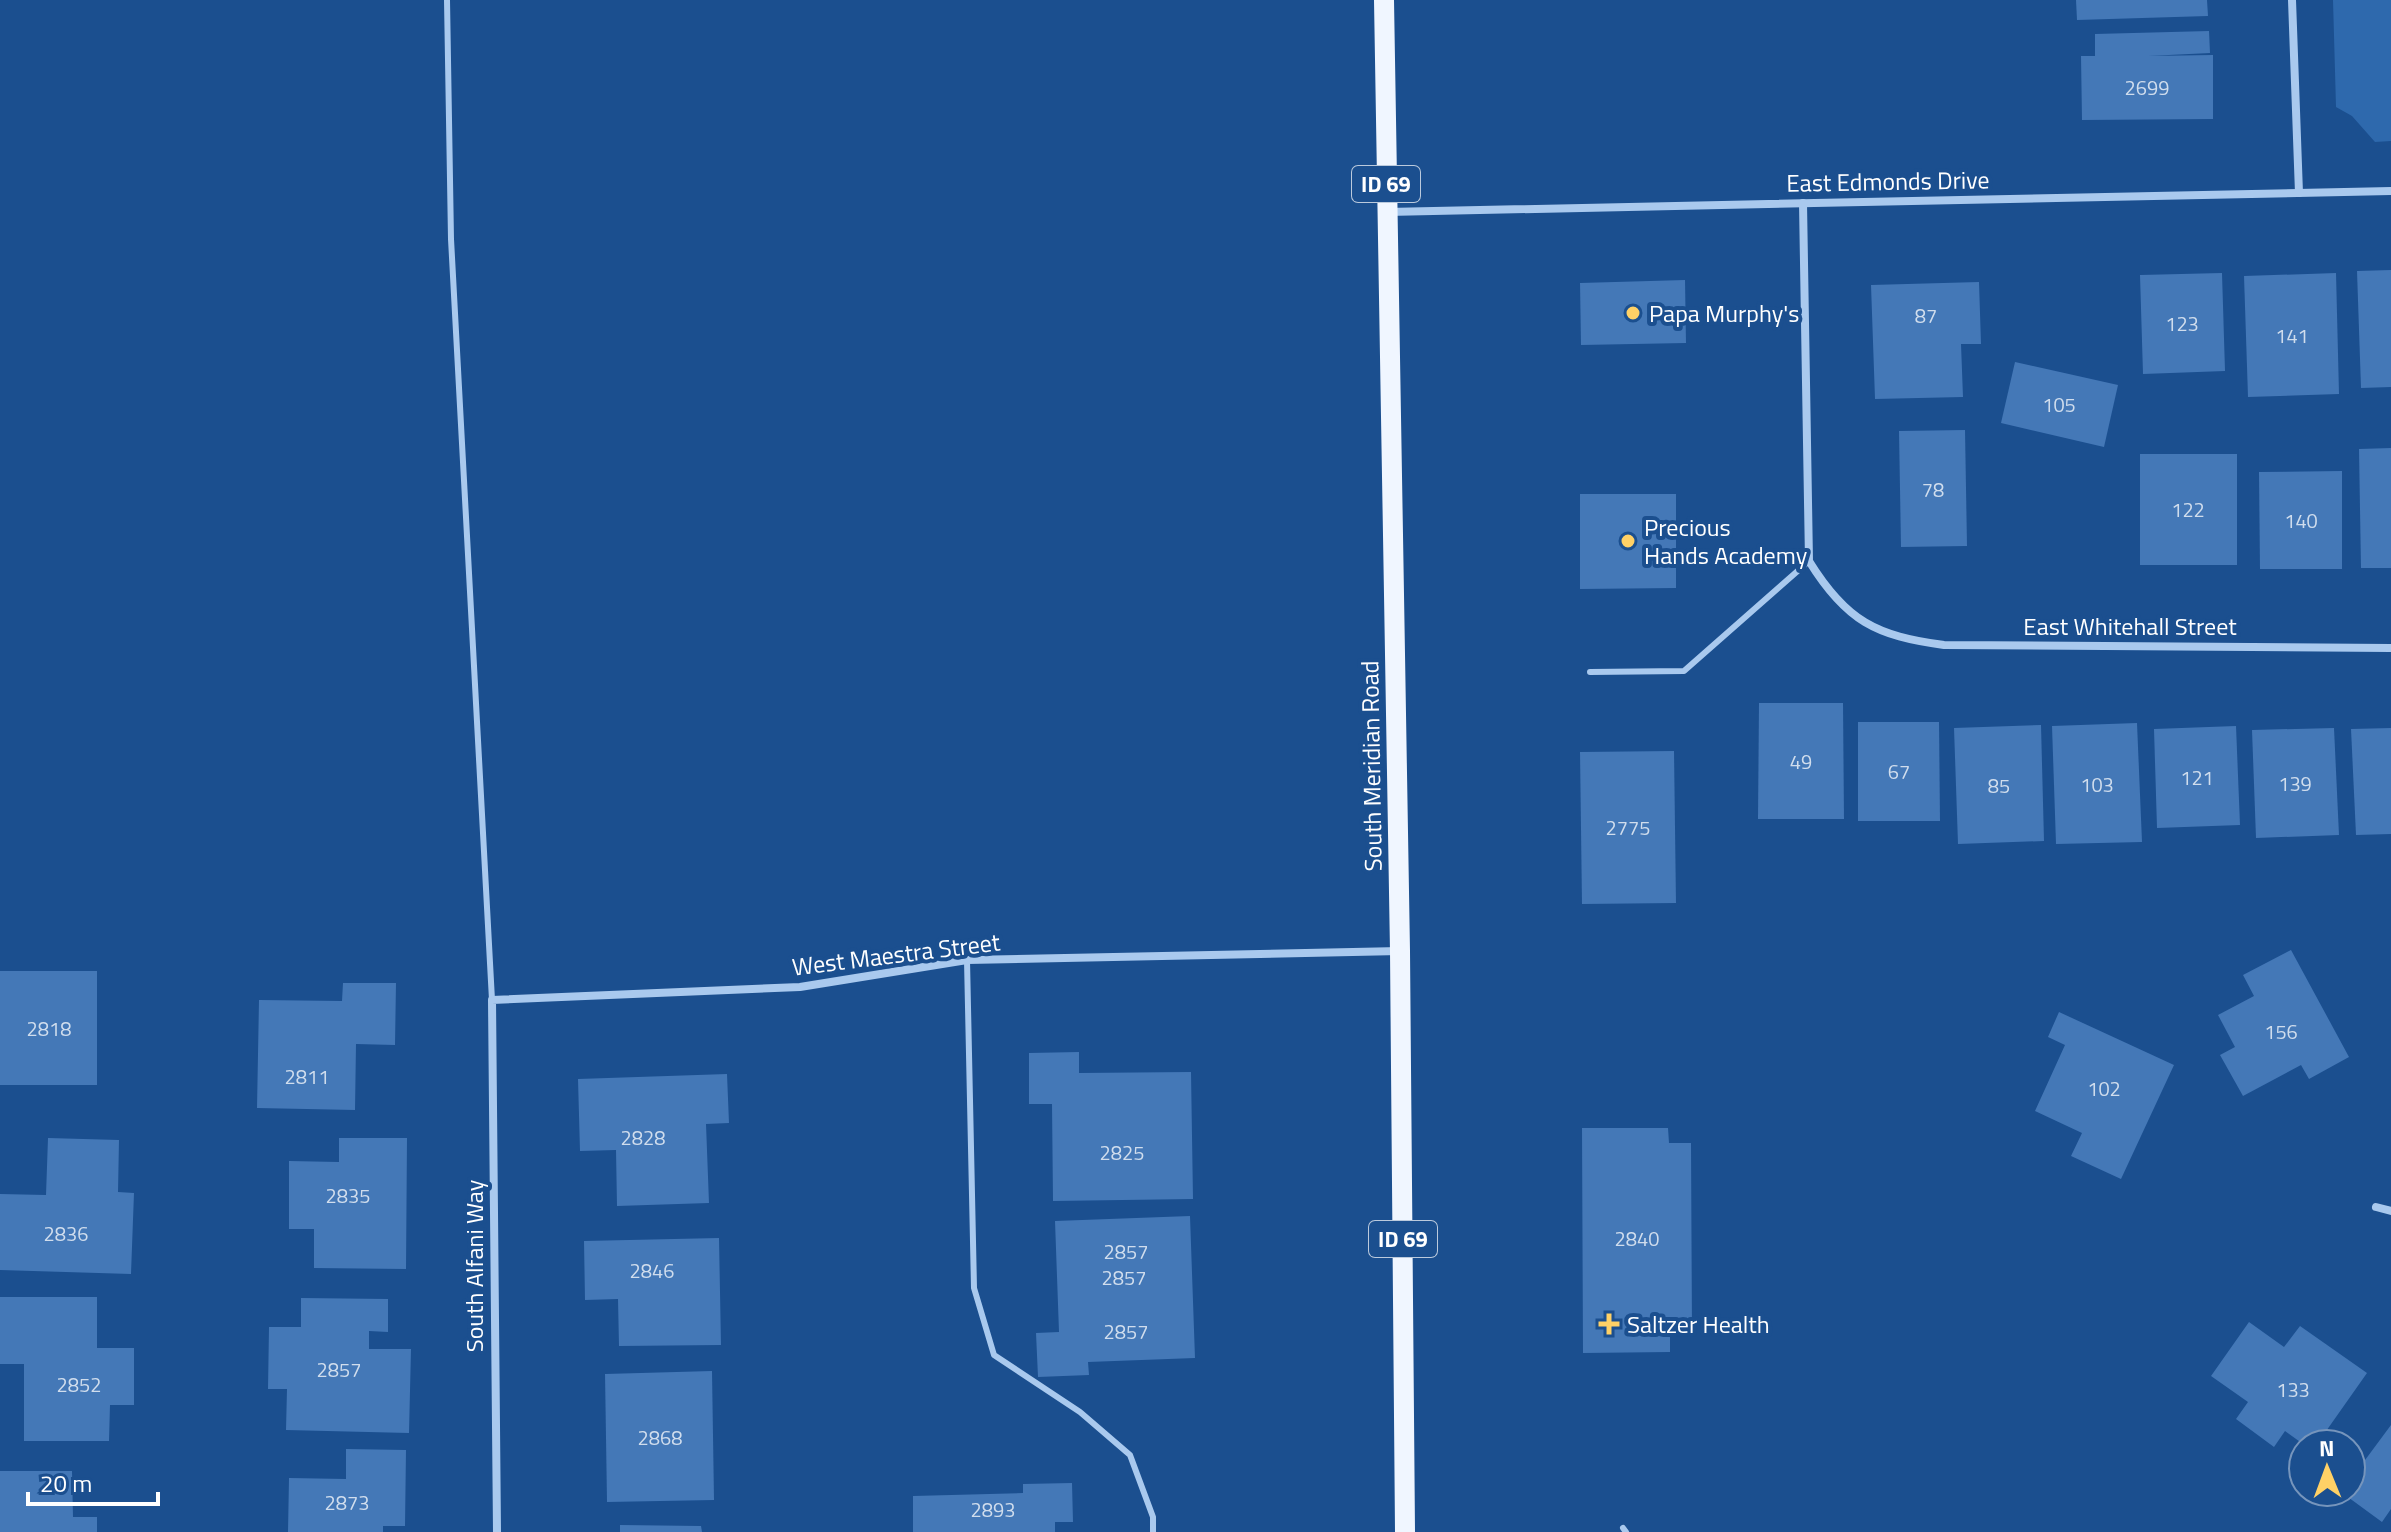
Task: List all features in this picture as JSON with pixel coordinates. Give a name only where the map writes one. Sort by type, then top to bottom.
[{"type":"main road","name":"South Meridian Road","points":[[1384,0],[1400,951],[1405,1532]]},
{"type":"street","points":[[2292,0],[2299,193]]},
{"type":"street","name":"East Edmonds Drive","points":[[1387,212],[2391,191]]},
{"type":"street","points":[[1803,203],[1809,561]]},
{"type":"street","name":"East Whitehall Street","points":[[1809,561],[1825,588],[1847,610],[1872,628],[1903,640],[1944,645],[2391,648]]},
{"type":"street","name":"West Maestra Street","points":[[492,1000],[800,987],[967,960],[1400,951]]},
{"type":"street","name":"South Alfani Way","points":[[492,1000],[497,1532]]},
{"type":"street","points":[[2376,1207],[2391,1211]]},
{"type":"lane","points":[[447,0],[451,239],[492,1000]]},
{"type":"lane","points":[[1590,672],[1684,671],[1809,561]]},
{"type":"lane","points":[[967,960],[974,1288],[994,1355],[1080,1412],[1130,1455],[1153,1517],[1153,1532]]},
{"type":"shaded area","points":[[2333,0],[2391,0],[2391,141],[2375,142],[2352,116],[2336,107]]},
{"type":"building","points":[[2076,0],[2207,0],[2208,16],[2077,20]]},
{"type":"building","points":[[2209,31],[2210,53],[2148,56],[2213,55],[2213,119],[2082,120],[2081,56],[2095,56],[2095,34]]},
{"type":"building","points":[[2391,270],[2391,387],[2361,388],[2357,271]]},
{"type":"building","points":[[2222,273],[2225,371],[2143,374],[2140,275]]},
{"type":"building","points":[[2336,273],[2339,394],[2248,397],[2244,276]]},
{"type":"building","name":"Papa Murphy's","points":[[1685,280],[1686,343],[1581,345],[1580,283]]},
{"type":"building","points":[[1979,282],[1981,344],[1961,344],[1963,397],[1875,399],[1871,285]]},
{"type":"building","points":[[2015,362],[2118,385],[2104,447],[2001,423]]},
{"type":"building","points":[[1965,430],[1967,546],[1901,547],[1899,431]]},
{"type":"building","points":[[2391,448],[2391,568],[2361,568],[2359,449]]},
{"type":"building","points":[[2140,454],[2237,454],[2237,565],[2140,565]]},
{"type":"building","points":[[2342,471],[2342,569],[2260,569],[2259,472]]},
{"type":"building","name":"Precious Hands Academy","points":[[1580,494],[1676,494],[1676,588],[1580,589]]},
{"type":"building","points":[[1759,703],[1843,703],[1844,819],[1758,819]]},
{"type":"building","points":[[1858,722],[1939,722],[1940,821],[1858,821]]},
{"type":"building","points":[[2137,723],[2142,842],[2056,844],[2052,726]]},
{"type":"building","points":[[2041,725],[2044,841],[1958,844],[1954,728]]},
{"type":"building","points":[[2236,726],[2240,825],[2157,828],[2154,729]]},
{"type":"building","points":[[2334,728],[2339,835],[2256,838],[2252,730]]},
{"type":"building","points":[[2391,728],[2391,834],[2356,835],[2351,729]]},
{"type":"building","points":[[1674,751],[1676,903],[1582,904],[1580,752]]},
{"type":"building","points":[[2291,950],[2349,1057],[2309,1079],[2301,1065],[2243,1096],[2220,1055],[2235,1047],[2218,1015],[2254,996],[2243,975]]},
{"type":"building","points":[[0,971],[97,971],[97,1085],[0,1085]]},
{"type":"building","points":[[343,983],[396,983],[395,1045],[356,1044],[355,1110],[257,1108],[259,1000],[342,1001]]},
{"type":"building","points":[[2059,1012],[2174,1065],[2121,1179],[2071,1156],[2082,1133],[2035,1111],[2065,1045],[2048,1037]]},
{"type":"building","points":[[1079,1052],[1079,1073],[1191,1072],[1193,1199],[1053,1201],[1052,1104],[1029,1104],[1029,1053]]},
{"type":"building","points":[[727,1074],[729,1123],[706,1124],[709,1203],[617,1206],[616,1150],[580,1151],[578,1079]]},
{"type":"building","points":[[1582,1128],[1668,1128],[1669,1143],[1691,1143],[1692,1333],[1670,1333],[1670,1352],[1583,1353]]},
{"type":"building","points":[[48,1138],[119,1140],[118,1192],[134,1193],[131,1274],[0,1270],[0,1194],[46,1195]]},
{"type":"building","points":[[339,1138],[407,1138],[406,1269],[314,1268],[314,1229],[289,1229],[289,1161],[339,1162]]},
{"type":"building","points":[[1190,1216],[1195,1358],[1088,1362],[1089,1375],[1038,1377],[1036,1333],[1059,1332],[1055,1221]]},
{"type":"building","points":[[719,1238],[721,1345],[619,1346],[618,1299],[585,1300],[584,1241]]},
{"type":"building","points":[[0,1297],[97,1297],[97,1348],[134,1348],[134,1405],[110,1405],[109,1441],[24,1441],[24,1364],[0,1364]]},
{"type":"building","points":[[301,1298],[388,1299],[388,1332],[369,1331],[369,1349],[411,1349],[409,1433],[286,1430],[287,1389],[268,1389],[269,1327],[301,1327]]},
{"type":"building","points":[[2249,1322],[2284,1347],[2300,1326],[2367,1373],[2328,1428],[2287,1428],[2287,1432],[2285,1431],[2274,1447],[2236,1419],[2248,1402],[2211,1376]]},
{"type":"building","points":[[712,1371],[714,1500],[607,1502],[605,1374]]},
{"type":"building","points":[[2391,1425],[2391,1509],[2382,1522],[2363,1508],[2367,1508],[2367,1457]]},
{"type":"building","points":[[346,1449],[406,1450],[405,1526],[383,1526],[383,1532],[288,1532],[289,1478],[346,1479]]},
{"type":"building","points":[[0,1471],[72,1471],[73,1517],[97,1517],[97,1532],[0,1532]]},
{"type":"building","points":[[1072,1483],[1073,1522],[1055,1522],[1055,1532],[913,1532],[913,1496],[1023,1493],[1023,1484]]},
{"type":"building","points":[[620,1525],[701,1526],[702,1532],[620,1532]]},
{"type":"place","name":"Papa Murphy's","points":[[1633,313]]},
{"type":"place","name":"Precious Hands Academy","points":[[1628,541]]},
{"type":"place","name":"Saltzer Health","points":[[1609,1324]]}]
